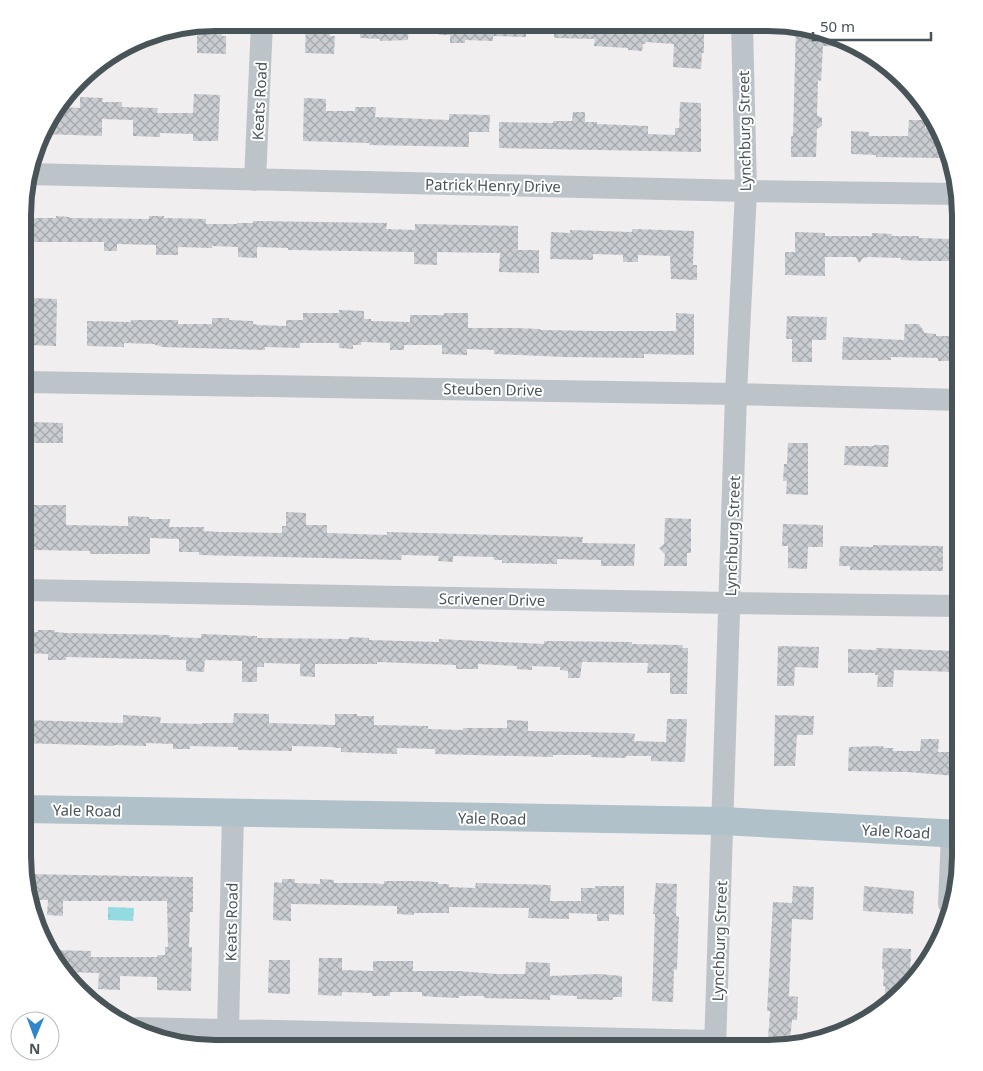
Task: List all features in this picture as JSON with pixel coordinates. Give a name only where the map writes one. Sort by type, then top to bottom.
[{"type":"main road","name":"Yale Road","points":[[31,809],[722,821],[952,834]]},
{"type":"street","name":"Keats Road","points":[[255,180],[262,31]]},
{"type":"street","name":"Lynchburg Street","points":[[716,1040],[736,394],[746,191],[742,31]]},
{"type":"street","name":"Patrick Henry Drive","points":[[36,174],[746,191],[950,194]]},
{"type":"street","name":"Steuben Drive","points":[[31,382],[736,394],[952,400]]},
{"type":"street","name":"Scrivener Drive","points":[[31,590],[952,606]]},
{"type":"street","name":"Keats Road","points":[[228,1030],[232,813]]},
{"type":"street","points":[[151,1028],[577,1040]]},
{"type":"water","points":[[108,907],[134,908],[133,921],[108,920]]},
{"type":"building","points":[[222,31],[222,36],[226,36],[226,54],[197,53],[197,32]]},
{"type":"building","points":[[306,31],[330,31],[330,36],[335,36],[334,54],[305,53]]},
{"type":"building","points":[[360,31],[409,31],[408,40],[380,41],[380,39],[360,38]]},
{"type":"building","points":[[439,31],[526,31],[526,37],[493,36],[493,41],[465,40],[465,43],[450,43],[450,35],[439,35]]},
{"type":"building","points":[[554,31],[704,31],[704,53],[702,53],[701,69],[673,67],[674,44],[646,42],[643,44],[642,51],[628,50],[628,48],[594,46],[595,39],[554,38]]},
{"type":"building","points":[[796,34],[842,47],[823,46],[821,81],[818,80],[817,115],[822,118],[822,126],[817,129],[816,157],[791,157],[791,136],[793,136]]},
{"type":"building","points":[[194,94],[220,95],[218,141],[193,141],[193,134],[160,133],[160,137],[133,136],[133,120],[102,119],[102,136],[50,134],[66,107],[80,108],[80,97],[103,98],[102,102],[122,102],[122,107],[158,108],[157,113],[193,113]]},
{"type":"building","points":[[304,98],[326,99],[326,111],[355,111],[355,107],[376,107],[375,117],[449,120],[449,114],[490,115],[489,132],[469,132],[469,147],[369,145],[369,143],[303,141]]},
{"type":"building","points":[[680,102],[701,103],[701,152],[499,148],[499,122],[553,123],[553,121],[572,121],[573,112],[585,112],[585,122],[648,126],[648,134],[675,135],[675,128],[679,128]]},
{"type":"building","points":[[909,120],[925,120],[925,128],[930,128],[942,158],[876,157],[876,155],[851,154],[851,131],[869,132],[869,136],[908,136]]},
{"type":"building","points":[[56,216],[70,218],[149,219],[149,216],[164,216],[164,218],[206,219],[206,224],[253,223],[253,221],[387,223],[386,229],[415,230],[415,224],[518,226],[518,250],[539,250],[539,273],[499,272],[500,253],[437,252],[437,265],[414,264],[414,252],[288,250],[288,248],[257,247],[257,258],[238,257],[238,247],[178,247],[178,255],[156,255],[156,245],[117,244],[117,251],[104,251],[104,242],[33,242],[34,218],[56,218]]},
{"type":"building","points":[[632,229],[694,231],[693,265],[697,265],[697,280],[671,279],[670,256],[638,255],[638,262],[623,262],[623,255],[593,254],[593,260],[550,259],[551,232],[570,233],[570,230],[632,232]]},
{"type":"building","points":[[795,232],[825,233],[825,236],[872,236],[872,233],[950,239],[950,261],[868,257],[863,258],[859,263],[856,257],[825,257],[825,276],[785,275],[785,252],[795,252]]},
{"type":"building","points":[[32,298],[57,299],[56,346],[31,345]]},
{"type":"building","points":[[339,310],[364,311],[364,319],[371,319],[371,321],[410,322],[410,315],[468,313],[468,328],[599,331],[676,331],[676,313],[694,314],[694,355],[644,354],[644,358],[564,357],[494,354],[494,350],[467,349],[467,355],[442,354],[442,345],[404,345],[404,350],[390,350],[390,343],[361,342],[361,345],[353,345],[353,349],[339,348],[339,343],[300,343],[300,348],[265,347],[265,350],[161,347],[155,344],[124,343],[124,347],[87,346],[87,321],[178,320],[178,324],[212,324],[212,318],[229,318],[229,320],[253,321],[253,324],[258,325],[286,326],[286,320],[303,320],[303,313],[339,313]]},
{"type":"building","points":[[787,316],[827,317],[826,340],[812,340],[812,362],[792,362],[792,339],[786,339]]},
{"type":"building","points":[[905,324],[919,324],[925,333],[936,334],[936,336],[952,336],[952,361],[938,361],[938,358],[891,357],[891,360],[842,360],[843,337],[904,340]]},
{"type":"building","points":[[31,422],[63,423],[63,443],[31,443]]},
{"type":"building","points":[[788,443],[808,443],[808,495],[786,494],[787,481],[783,481],[784,464],[787,464]]},
{"type":"building","points":[[889,445],[888,467],[844,465],[845,446]]},
{"type":"building","points":[[34,505],[66,505],[66,525],[128,526],[128,516],[170,519],[169,527],[204,527],[204,531],[282,533],[282,526],[286,526],[286,512],[306,513],[306,525],[327,525],[327,533],[387,535],[387,532],[583,537],[582,543],[635,544],[634,566],[601,566],[601,560],[557,559],[557,564],[502,563],[502,560],[494,560],[494,557],[453,556],[453,562],[438,561],[439,556],[402,555],[401,560],[199,555],[199,552],[179,552],[179,539],[150,538],[150,554],[90,554],[90,551],[34,550]]},
{"type":"building","points":[[665,518],[691,519],[691,553],[687,553],[687,566],[664,566],[665,554],[659,548],[664,544]]},
{"type":"building","points":[[783,524],[823,525],[823,547],[808,547],[807,569],[788,568],[788,546],[782,546]]},
{"type":"building","points":[[873,545],[943,546],[943,571],[850,570],[850,566],[839,566],[840,546],[873,547]]},
{"type":"building","points":[[38,630],[55,630],[55,632],[66,633],[170,635],[170,637],[201,638],[201,634],[257,636],[257,638],[349,639],[349,637],[369,638],[369,640],[439,642],[439,639],[544,644],[544,641],[632,642],[632,644],[683,645],[682,648],[688,648],[687,694],[670,694],[670,673],[647,673],[648,663],[582,662],[580,678],[568,678],[568,671],[560,670],[560,667],[532,666],[532,670],[517,669],[517,666],[478,664],[478,669],[456,669],[456,665],[377,662],[377,664],[315,664],[315,677],[300,676],[300,664],[264,663],[264,667],[257,667],[257,682],[242,682],[242,661],[205,660],[204,672],[186,671],[186,660],[66,657],[66,660],[48,660],[48,654],[31,653],[31,632],[38,632]]},
{"type":"building","points":[[778,646],[819,647],[818,668],[795,667],[794,686],[777,686]]},
{"type":"building","points":[[876,648],[952,651],[952,672],[894,670],[893,687],[877,687],[878,675],[875,675],[875,673],[848,673],[848,649],[876,650]]},
{"type":"building","points":[[234,713],[269,714],[269,723],[335,725],[335,714],[357,714],[357,716],[374,716],[374,725],[428,726],[428,729],[463,730],[463,728],[507,728],[507,720],[528,721],[528,731],[628,733],[635,734],[634,741],[666,742],[667,719],[687,719],[685,762],[651,761],[651,756],[626,756],[626,758],[591,757],[591,755],[553,755],[553,757],[435,754],[435,749],[397,748],[397,754],[341,752],[341,748],[334,747],[292,746],[292,751],[238,750],[238,747],[190,746],[190,749],[173,749],[173,744],[146,743],[146,746],[31,743],[31,720],[123,723],[123,715],[161,717],[160,723],[233,723]]},
{"type":"building","points":[[775,715],[814,716],[813,735],[797,735],[795,766],[774,766]]},
{"type":"building","points":[[921,739],[939,739],[938,752],[952,752],[952,776],[908,772],[848,771],[849,747],[883,746],[884,748],[894,748],[893,751],[920,751]]},
{"type":"building","points":[[33,874],[193,877],[193,912],[190,912],[189,947],[192,947],[191,991],[157,990],[157,977],[120,976],[120,990],[98,989],[99,973],[73,972],[57,950],[91,951],[91,957],[157,957],[158,955],[165,955],[165,947],[168,947],[167,901],[63,901],[63,916],[47,915],[48,900],[37,900]]},
{"type":"building","points":[[282,879],[295,879],[295,883],[320,884],[320,879],[334,880],[334,883],[384,884],[384,881],[438,882],[438,884],[449,884],[449,887],[475,888],[476,883],[551,885],[550,901],[581,901],[581,888],[624,886],[624,915],[609,914],[609,921],[597,921],[597,914],[569,913],[569,919],[528,918],[529,908],[449,907],[449,913],[414,913],[414,915],[397,914],[397,906],[291,904],[291,921],[273,920],[274,882],[282,883]]},
{"type":"building","points":[[656,883],[677,884],[676,916],[679,917],[677,970],[674,969],[673,1002],[652,1001],[655,914],[653,914]]},
{"type":"building","points":[[793,886],[814,887],[813,920],[792,919],[789,996],[798,997],[797,1020],[792,1020],[790,1038],[768,1039],[770,1011],[767,1011],[773,902],[792,903]]},
{"type":"building","points":[[864,886],[914,891],[913,914],[863,911]]},
{"type":"building","points":[[883,948],[911,949],[910,972],[885,998],[885,986],[883,986],[884,970],[882,969]]},
{"type":"building","points":[[319,958],[342,958],[342,970],[373,971],[373,961],[413,961],[413,971],[459,971],[497,974],[525,974],[526,962],[550,963],[550,976],[600,974],[622,976],[622,997],[613,997],[613,1000],[577,999],[577,996],[550,995],[550,1000],[484,998],[484,996],[459,996],[459,998],[422,996],[422,992],[390,992],[390,996],[342,992],[342,996],[318,995]]},
{"type":"building","points":[[269,960],[290,960],[290,994],[268,993]]}]
